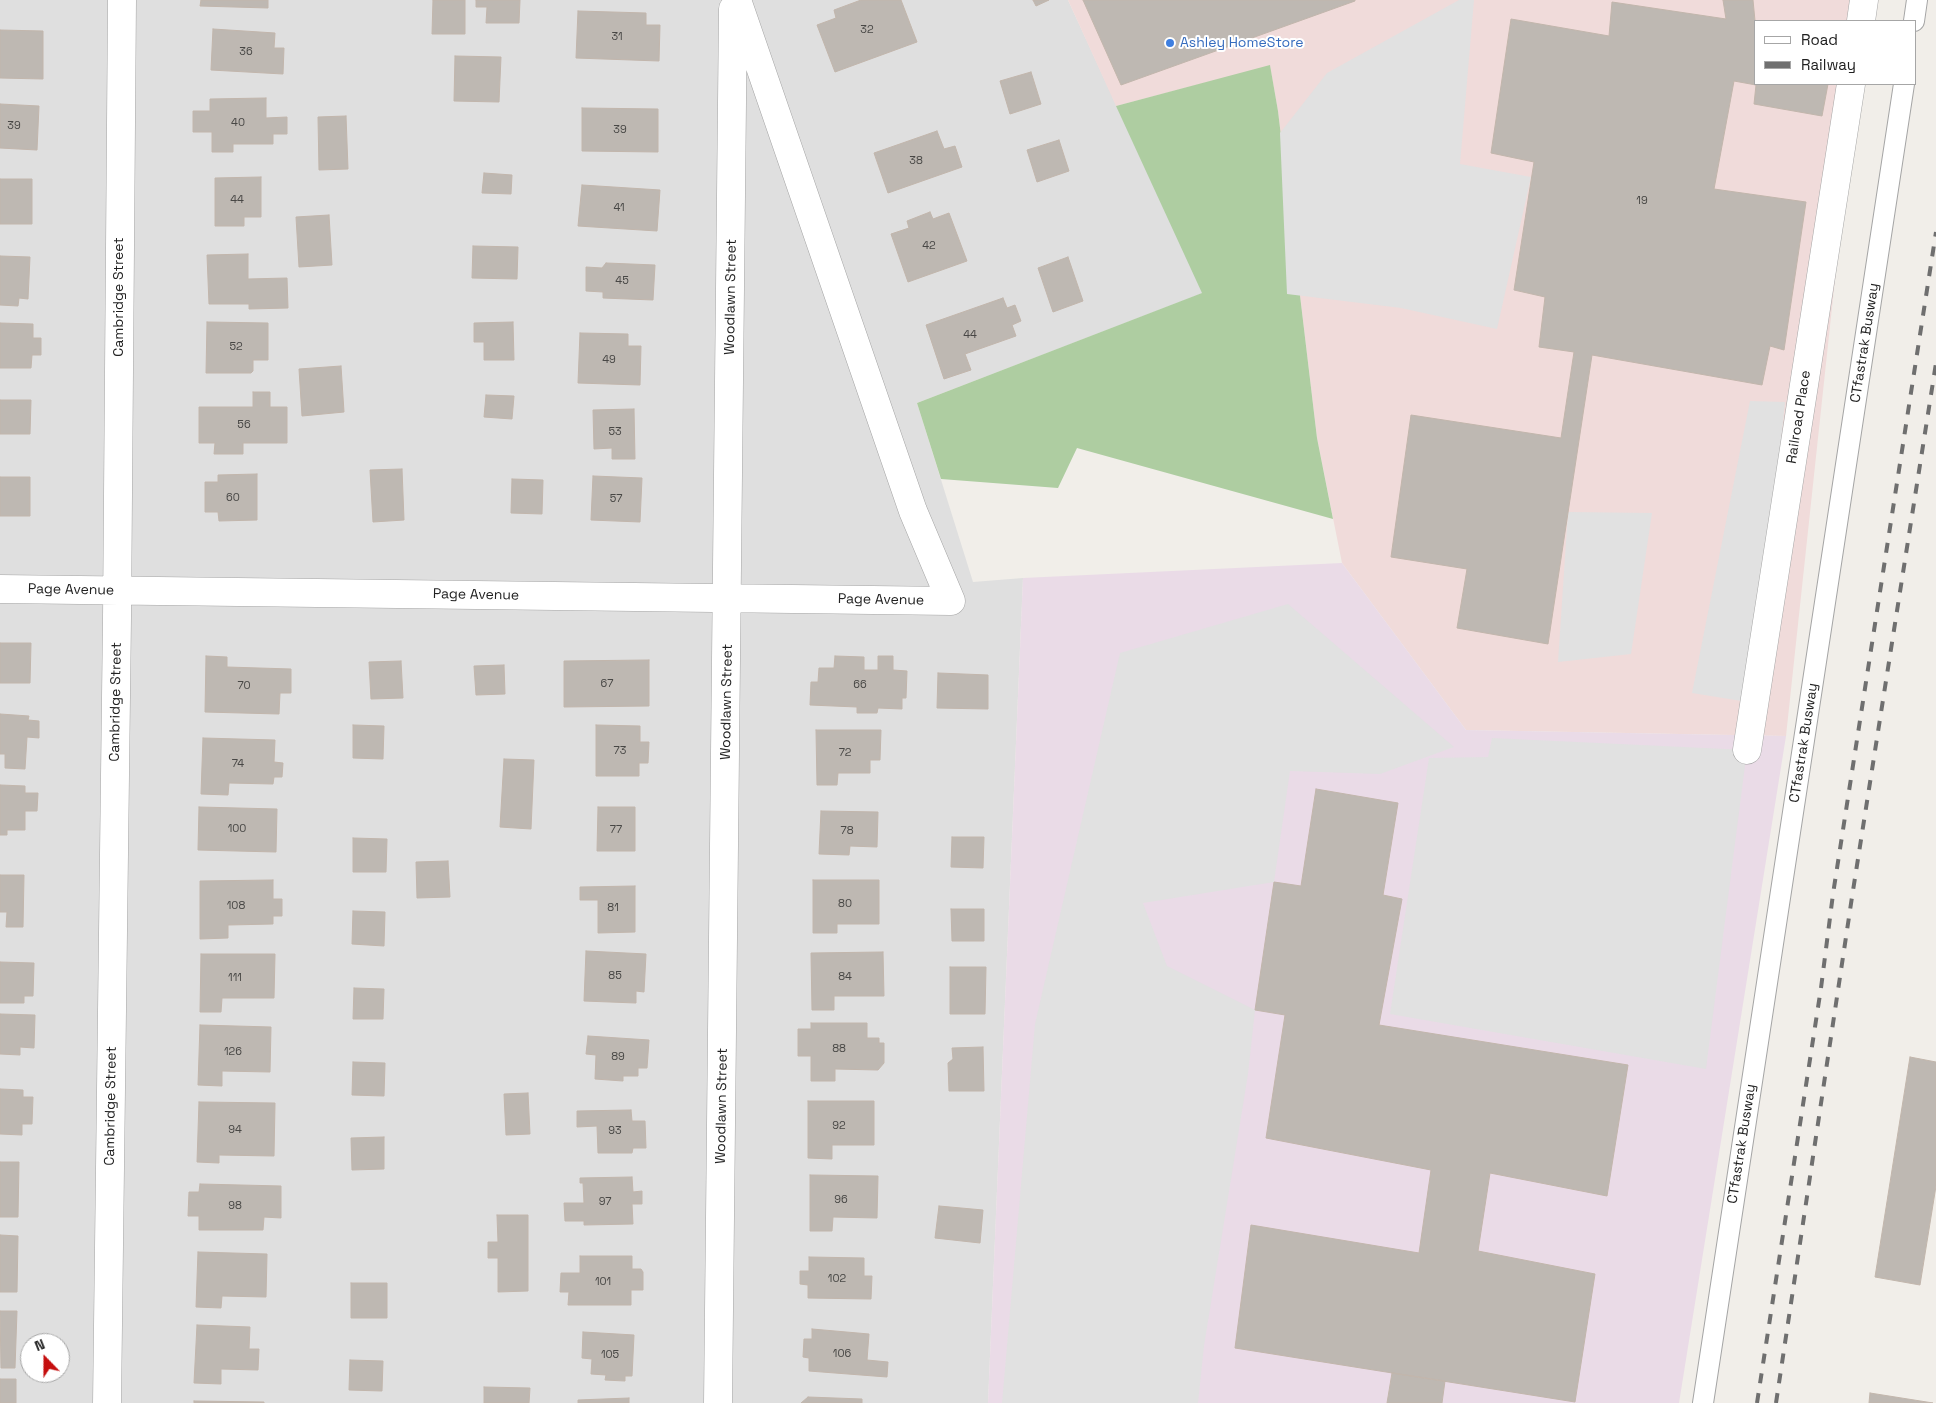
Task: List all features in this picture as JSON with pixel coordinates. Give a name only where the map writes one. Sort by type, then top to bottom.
[{"type":"street","name":"Cambridge Street","points":[[107,1403],[122,0]]},
{"type":"street","name":"Woodlawn Street","points":[[718,1403],[733,0]]},
{"type":"street","name":"Page Avenue","points":[[0,589],[951,601],[913,511],[737,0]]},
{"type":"street","points":[[1861,20],[1864,0]]},
{"type":"street","name":"Railroad Place","points":[[1747,750],[1851,85]]},
{"type":"lane","points":[[1914,20],[1917,0]]},
{"type":"lane","name":"CTfastrak Busway","points":[[1703,1403],[1904,85]]},
{"type":"shaded area","points":[[0,0],[1068,0],[1203,293],[917,403],[973,582],[1023,578],[988,1403],[0,1403]]},
{"type":"shaded area","points":[[1068,0],[1865,0],[1862,20],[1754,20],[1754,85],[1856,85],[1786,736],[1466,730],[1342,563],[1317,438],[1278,111],[1270,66],[1116,106]]},
{"type":"shaded area","points":[[1459,0],[1474,0],[1460,164],[1531,177],[1497,329],[1401,308],[1287,294],[1280,133],[1327,73]]},
{"type":"shaded area","points":[[1750,401],[1785,402],[1754,703],[1692,693]]},
{"type":"shaded area","points":[[1568,512],[1652,513],[1631,654],[1558,662]]},
{"type":"shaded area","points":[[1342,563],[1466,730],[1786,736],[1679,1403],[988,1403],[1023,578]]},
{"type":"shaded area","points":[[1288,604],[1454,747],[1380,774],[1290,771],[1274,882],[1143,903],[1167,966],[1255,1010],[1248,1074],[1204,1346],[1198,1403],[1002,1403],[1035,1024],[1120,653]]},
{"type":"shaded area","points":[[1492,738],[1747,750],[1706,1069],[1390,1014],[1429,758],[1488,757]]},
{"type":"green space","points":[[1270,65],[1278,111],[1317,438],[1333,519],[1077,448],[1058,488],[941,479],[917,403],[1202,293],[1116,106]]},
{"type":"building","points":[[201,0],[268,0],[268,8],[200,6]]},
{"type":"building","points":[[433,0],[465,0],[465,34],[432,34]]},
{"type":"building","points":[[476,0],[520,0],[519,23],[486,23],[487,7],[476,7]]},
{"type":"building","points":[[861,0],[901,0],[917,42],[835,72],[817,25],[836,18],[834,10]]},
{"type":"building","points":[[1033,0],[1049,0],[1036,6]]},
{"type":"building","name":"Ashley HomeStore","points":[[1083,0],[1355,0],[1355,1],[1121,85]]},
{"type":"building","points":[[1723,0],[1753,0],[1755,20],[1754,85],[1734,81],[1714,189],[1806,202],[1784,350],[1770,346],[1762,385],[1592,355],[1548,644],[1457,628],[1467,569],[1391,557],[1411,415],[1561,438],[1574,352],[1539,347],[1545,297],[1514,290],[1534,162],[1491,153],[1511,19],[1609,36],[1612,2],[1726,19]]},
{"type":"building","points":[[578,11],[646,13],[646,25],[660,25],[659,61],[576,58]]},
{"type":"building","points":[[213,29],[275,33],[274,48],[284,48],[283,74],[211,70]]},
{"type":"building","points":[[0,30],[43,31],[43,79],[0,78]]},
{"type":"building","points":[[455,56],[501,57],[499,102],[454,101]]},
{"type":"building","points":[[1031,72],[1041,104],[1010,114],[1000,81]]},
{"type":"building","points":[[1756,85],[1828,85],[1822,116],[1754,104]]},
{"type":"building","points":[[266,98],[266,118],[287,117],[287,134],[273,134],[273,144],[233,144],[233,152],[212,152],[212,132],[193,132],[193,111],[210,111],[210,99]]},
{"type":"building","points":[[0,104],[39,106],[37,150],[0,148]]},
{"type":"building","points":[[582,108],[658,109],[658,152],[582,151]]},
{"type":"building","points":[[346,116],[348,169],[319,170],[318,117]]},
{"type":"building","points":[[937,131],[944,149],[955,146],[962,167],[888,193],[874,153]]},
{"type":"building","points":[[1059,140],[1069,171],[1037,182],[1027,150]]},
{"type":"building","points":[[484,173],[512,175],[511,194],[482,193]]},
{"type":"building","points":[[261,177],[261,217],[244,217],[244,226],[215,226],[215,178]]},
{"type":"building","points":[[0,179],[32,179],[32,224],[0,224]]},
{"type":"building","points":[[582,185],[660,190],[657,231],[578,226]]},
{"type":"building","points":[[930,212],[933,219],[949,213],[967,261],[908,282],[891,234],[909,228],[907,221]]},
{"type":"building","points":[[329,215],[332,265],[299,267],[296,217]]},
{"type":"building","points":[[473,246],[518,247],[517,279],[472,278]]},
{"type":"building","points":[[248,254],[248,279],[287,278],[288,308],[249,309],[249,304],[209,304],[207,255]]},
{"type":"building","points":[[0,256],[30,257],[28,299],[19,298],[18,306],[0,305]]},
{"type":"building","points":[[1068,257],[1083,301],[1053,312],[1038,268]]},
{"type":"building","points":[[606,263],[655,265],[653,300],[603,298],[603,292],[586,291],[586,267],[602,268]]},
{"type":"building","points":[[1003,298],[1007,308],[1015,305],[1021,321],[1012,325],[1016,336],[965,354],[971,370],[944,379],[926,325]]},
{"type":"building","points":[[207,322],[268,323],[268,360],[253,360],[253,371],[251,373],[206,373]]},
{"type":"building","points":[[513,322],[514,360],[484,360],[484,342],[474,342],[474,323]]},
{"type":"building","points":[[0,323],[33,324],[33,338],[41,338],[41,355],[32,355],[31,368],[0,368]]},
{"type":"building","points":[[580,333],[628,334],[628,346],[641,346],[640,385],[578,383]]},
{"type":"building","points":[[341,366],[344,412],[302,416],[299,369]]},
{"type":"building","points":[[253,392],[270,392],[270,407],[287,407],[287,443],[243,443],[243,454],[214,454],[215,443],[199,443],[199,407],[253,407]]},
{"type":"building","points":[[486,395],[514,396],[512,419],[484,417]]},
{"type":"building","points":[[0,400],[31,400],[30,434],[0,434]]},
{"type":"building","points":[[634,409],[635,459],[612,459],[612,448],[594,449],[593,410]]},
{"type":"building","points":[[402,469],[404,520],[373,522],[370,470]]},
{"type":"building","points":[[257,474],[257,520],[219,521],[218,512],[205,512],[205,482],[218,482],[218,475]]},
{"type":"building","points":[[593,476],[642,478],[640,522],[591,520]]},
{"type":"building","points":[[0,477],[30,477],[30,516],[0,516]]},
{"type":"building","points":[[512,479],[543,480],[542,514],[511,513]]},
{"type":"building","points":[[0,643],[31,643],[30,683],[0,683]]},
{"type":"building","points":[[206,656],[227,657],[227,667],[291,669],[291,693],[280,693],[279,714],[205,712]]},
{"type":"building","points":[[835,656],[864,657],[864,670],[878,670],[878,656],[893,656],[893,670],[907,671],[906,698],[902,698],[902,709],[878,708],[877,713],[857,713],[857,707],[810,705],[811,682],[818,682],[819,668],[834,668]]},
{"type":"building","points":[[649,660],[649,706],[564,707],[564,661]]},
{"type":"building","points":[[401,661],[403,698],[371,699],[369,662]]},
{"type":"building","points":[[504,665],[505,694],[476,695],[474,666]]},
{"type":"building","points":[[938,673],[988,675],[988,709],[937,708]]},
{"type":"building","points":[[0,714],[29,716],[28,720],[39,721],[39,738],[27,737],[25,769],[5,768],[5,754],[0,754]]},
{"type":"building","points":[[353,725],[384,726],[383,759],[353,758]]},
{"type":"building","points":[[596,725],[640,726],[640,742],[649,742],[648,763],[639,763],[639,776],[596,776]]},
{"type":"building","points":[[816,730],[881,730],[880,760],[870,760],[870,773],[838,773],[837,785],[817,785]]},
{"type":"building","points":[[203,738],[275,740],[274,762],[283,763],[282,777],[274,777],[273,784],[229,783],[228,795],[201,794]]},
{"type":"building","points":[[504,759],[534,760],[531,829],[500,827]]},
{"type":"building","points":[[0,785],[25,786],[25,793],[38,793],[37,811],[25,811],[25,830],[7,830],[7,835],[0,835]]},
{"type":"building","points":[[1316,789],[1398,803],[1383,895],[1402,899],[1379,1025],[1628,1065],[1607,1196],[1490,1173],[1478,1251],[1595,1274],[1575,1402],[1235,1348],[1251,1225],[1419,1253],[1431,1170],[1266,1138],[1285,1015],[1255,1010],[1274,882],[1301,886]]},
{"type":"building","points":[[199,807],[277,809],[276,852],[198,850]]},
{"type":"building","points":[[598,807],[635,807],[635,851],[597,851]]},
{"type":"building","points":[[821,811],[878,812],[877,847],[850,846],[849,855],[819,854]]},
{"type":"building","points":[[952,837],[984,837],[983,868],[951,867]]},
{"type":"building","points":[[353,838],[387,839],[386,872],[353,872]]},
{"type":"building","points":[[448,861],[450,897],[417,898],[416,862]]},
{"type":"building","points":[[0,875],[24,875],[23,927],[6,927],[7,912],[0,912]]},
{"type":"building","points":[[273,880],[273,899],[282,899],[282,916],[273,916],[273,924],[228,925],[228,938],[200,939],[200,881]]},
{"type":"building","points":[[813,880],[879,880],[879,924],[837,924],[837,933],[813,933]]},
{"type":"building","points":[[635,886],[635,932],[598,933],[598,900],[580,900],[580,887]]},
{"type":"building","points":[[951,909],[984,909],[984,941],[952,941]]},
{"type":"building","points":[[353,911],[385,912],[384,946],[352,944]]},
{"type":"building","points":[[586,951],[646,954],[644,992],[636,991],[636,1003],[584,1001]]},
{"type":"building","points":[[883,952],[884,996],[834,996],[834,1010],[812,1010],[811,953]]},
{"type":"building","points":[[201,954],[275,954],[274,998],[222,998],[221,1012],[200,1012]]},
{"type":"building","points":[[0,962],[34,963],[33,996],[24,996],[24,1003],[0,1003]]},
{"type":"building","points":[[950,967],[986,967],[985,1014],[950,1014]]},
{"type":"building","points":[[354,988],[384,989],[383,1019],[353,1019]]},
{"type":"building","points":[[0,1014],[35,1015],[34,1048],[20,1047],[20,1055],[0,1054]]},
{"type":"building","points":[[811,1023],[867,1023],[867,1038],[879,1038],[879,1043],[884,1043],[884,1063],[878,1070],[835,1069],[835,1081],[811,1081],[811,1056],[798,1056],[798,1029],[811,1029]]},
{"type":"building","points":[[200,1025],[271,1027],[270,1072],[222,1071],[222,1086],[198,1085]]},
{"type":"building","points":[[588,1036],[649,1040],[647,1068],[638,1068],[638,1076],[623,1076],[623,1081],[595,1079],[596,1055],[586,1054]]},
{"type":"building","points":[[983,1047],[984,1091],[949,1091],[948,1063],[953,1059],[952,1048]]},
{"type":"building","points":[[1910,1057],[1936,1062],[1936,1186],[1920,1285],[1875,1277]]},
{"type":"building","points":[[353,1062],[385,1063],[384,1096],[352,1095]]},
{"type":"building","points":[[0,1089],[23,1090],[23,1097],[33,1097],[32,1124],[22,1124],[22,1135],[0,1134]]},
{"type":"building","points":[[528,1093],[530,1134],[506,1135],[504,1094]]},
{"type":"building","points":[[808,1101],[874,1101],[874,1145],[832,1145],[832,1159],[808,1158]]},
{"type":"building","points":[[199,1102],[275,1103],[274,1156],[219,1155],[219,1163],[197,1162]]},
{"type":"building","points":[[631,1110],[632,1121],[645,1121],[646,1148],[633,1148],[632,1153],[598,1153],[597,1126],[577,1127],[577,1111]]},
{"type":"building","points":[[384,1137],[384,1169],[352,1170],[351,1138]]},
{"type":"building","points":[[0,1162],[19,1162],[18,1217],[0,1217]]},
{"type":"building","points":[[810,1175],[878,1176],[877,1218],[833,1217],[832,1231],[810,1231]]},
{"type":"building","points":[[632,1177],[633,1192],[642,1191],[642,1204],[632,1204],[633,1224],[584,1225],[584,1221],[565,1221],[564,1203],[584,1203],[583,1183],[580,1183],[580,1178]]},
{"type":"building","points":[[200,1184],[281,1186],[281,1218],[264,1217],[263,1230],[199,1230],[199,1216],[188,1216],[189,1192],[199,1192]]},
{"type":"building","points":[[939,1206],[983,1210],[980,1243],[935,1238]]},
{"type":"building","points":[[497,1215],[528,1215],[528,1291],[498,1292],[498,1258],[488,1258],[488,1242],[498,1242]]},
{"type":"building","points":[[0,1235],[18,1236],[17,1292],[0,1292]]},
{"type":"building","points":[[198,1252],[267,1254],[266,1297],[222,1296],[221,1308],[196,1307]]},
{"type":"building","points":[[580,1256],[632,1256],[632,1269],[641,1269],[643,1272],[643,1290],[631,1290],[631,1305],[568,1305],[569,1292],[560,1292],[561,1273],[580,1273]]},
{"type":"building","points":[[809,1257],[864,1258],[864,1276],[872,1276],[871,1299],[808,1298],[808,1285],[800,1284],[800,1271],[809,1271]]},
{"type":"building","points":[[351,1283],[387,1283],[387,1318],[351,1318]]},
{"type":"building","points":[[0,1311],[17,1311],[15,1368],[1,1368]]},
{"type":"building","points":[[197,1325],[250,1327],[249,1349],[259,1349],[258,1370],[221,1369],[221,1384],[194,1383]]},
{"type":"building","points":[[812,1329],[869,1334],[867,1360],[888,1362],[887,1377],[809,1371],[809,1358],[803,1357],[804,1339],[812,1339]]},
{"type":"building","points":[[583,1332],[634,1335],[632,1376],[625,1376],[625,1381],[605,1380],[606,1375],[591,1374],[592,1359],[582,1358]]},
{"type":"building","points":[[350,1360],[383,1361],[382,1391],[349,1390]]},
{"type":"building","points":[[1392,1373],[1445,1381],[1442,1403],[1387,1403]]},
{"type":"building","points":[[0,1379],[16,1379],[16,1403],[0,1403]]},
{"type":"building","points":[[484,1387],[530,1388],[529,1403],[484,1403]]},
{"type":"building","points":[[1870,1393],[1933,1403],[1869,1403]]},
{"type":"building","points":[[808,1397],[862,1399],[862,1403],[801,1403]]},
{"type":"building","points":[[629,1398],[629,1403],[578,1403],[578,1400]]},
{"type":"building","points":[[194,1401],[264,1402],[264,1403],[194,1403]]},
{"type":"railway","points":[[1757,1403],[1821,988],[1833,894],[1936,232]]},
{"type":"railway","points":[[1776,1403],[1852,897],[1936,363]]},
{"type":"place","name":"Ashley HomeStore","points":[[1170,43]]}]
